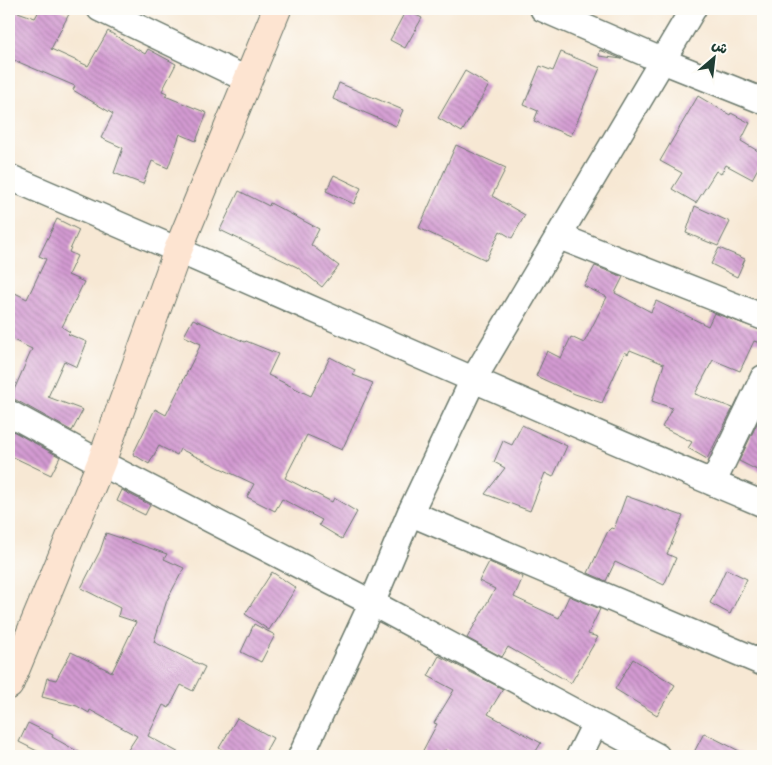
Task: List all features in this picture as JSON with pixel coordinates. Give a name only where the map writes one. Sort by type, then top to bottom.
[{"type":"main road","points":[[9,685],[101,463],[178,250],[277,9]]},
{"type":"street","points":[[100,9],[248,80]]},
{"type":"street","points":[[544,9],[663,61],[763,101]]},
{"type":"street","points":[[303,755],[372,603],[410,513],[473,380],[607,157],[693,9]]},
{"type":"street","points":[[9,177],[473,380],[763,504]]},
{"type":"street","points":[[558,236],[763,317]]},
{"type":"street","points":[[713,483],[763,378]]},
{"type":"street","points":[[9,412],[101,463],[372,603],[657,756]]},
{"type":"street","points":[[410,513],[763,663]]},
{"type":"street","points":[[579,756],[595,724]]},
{"type":"building","points":[[40,9],[58,9],[69,14],[51,49],[88,66],[108,31],[145,54],[148,49],[176,64],[162,91],[167,93],[165,96],[207,113],[196,141],[180,134],[168,168],[152,161],[143,184],[114,173],[123,148],[101,138],[113,114],[73,90],[75,86],[9,58],[9,26],[15,11],[35,18]]},
{"type":"building","points":[[406,10],[422,18],[405,48],[390,40]]},
{"type":"building","points":[[600,50],[622,59],[599,56]]},
{"type":"building","points":[[561,52],[600,68],[571,136],[534,121],[538,111],[524,105],[540,66],[553,71]]},
{"type":"building","points":[[465,71],[489,85],[462,132],[438,118]]},
{"type":"building","points":[[339,83],[403,110],[396,126],[333,99]]},
{"type":"building","points":[[698,96],[730,115],[731,113],[750,123],[741,141],[763,154],[763,159],[752,179],[726,165],[721,174],[716,171],[696,203],[672,189],[682,173],[660,161]]},
{"type":"building","points":[[456,145],[506,168],[492,196],[525,215],[512,238],[500,231],[486,260],[419,228]]},
{"type":"building","points":[[334,175],[361,188],[354,204],[326,191]]},
{"type":"building","points":[[239,191],[269,206],[270,203],[319,229],[311,245],[339,266],[322,287],[297,267],[220,230]]},
{"type":"building","points":[[695,206],[730,222],[718,246],[686,233]]},
{"type":"building","points":[[57,219],[79,230],[69,252],[77,256],[68,275],[84,282],[62,327],[70,332],[68,334],[87,342],[77,367],[64,361],[48,397],[83,410],[72,431],[16,400],[10,399],[32,349],[9,338],[9,305],[15,293],[27,299],[46,259],[39,256]]},
{"type":"building","points":[[719,248],[745,259],[737,277],[711,264]]},
{"type":"building","points":[[595,266],[623,277],[615,293],[651,312],[656,301],[708,326],[714,313],[763,331],[763,344],[754,341],[740,371],[713,360],[695,394],[733,408],[707,459],[688,448],[692,442],[662,427],[672,408],[652,401],[664,364],[630,350],[628,354],[625,352],[602,403],[575,394],[536,376],[547,351],[561,358],[571,337],[584,343],[607,297],[584,286]]},
{"type":"building","points":[[193,319],[278,354],[268,375],[311,396],[330,357],[355,370],[353,375],[373,383],[342,450],[307,435],[285,478],[332,502],[334,498],[357,512],[342,539],[319,525],[322,520],[282,499],[275,511],[247,497],[254,484],[180,449],[177,455],[159,446],[149,464],[133,454],[155,409],[166,415],[201,344],[184,336]]},
{"type":"building","points":[[763,411],[763,473],[739,461]]},
{"type":"building","points":[[522,425],[567,446],[553,477],[545,473],[530,511],[485,494],[505,468],[494,462],[503,441],[512,445]]},
{"type":"building","points":[[9,429],[60,457],[51,475],[9,455]]},
{"type":"building","points":[[122,490],[150,505],[145,515],[117,501]]},
{"type":"building","points":[[626,496],[683,516],[667,554],[676,558],[664,585],[615,562],[606,581],[588,573],[608,531],[611,528],[614,529]]},
{"type":"building","points":[[106,533],[167,554],[164,559],[184,568],[167,600],[154,642],[205,667],[193,691],[181,685],[169,708],[163,705],[148,736],[185,756],[124,756],[137,736],[90,710],[89,713],[77,706],[42,697],[47,678],[56,680],[71,652],[112,672],[136,622],[118,616],[120,608],[81,588],[100,551]]},
{"type":"building","points":[[489,562],[523,577],[514,597],[559,618],[569,596],[600,609],[588,634],[598,637],[571,683],[508,647],[502,657],[467,638],[495,589],[479,581]]},
{"type":"building","points":[[726,569],[747,579],[730,614],[710,603]]},
{"type":"building","points":[[272,572],[296,588],[269,630],[245,614]]},
{"type":"building","points":[[254,624],[275,635],[261,662],[241,652]]},
{"type":"building","points":[[439,656],[503,689],[488,714],[541,743],[533,756],[458,756],[445,750],[442,756],[420,756],[437,724],[434,723],[454,690],[428,676]]},
{"type":"building","points":[[633,659],[675,685],[657,715],[615,689]]},
{"type":"building","points":[[237,718],[273,738],[263,756],[233,756],[219,748]]},
{"type":"building","points":[[28,723],[53,735],[52,737],[86,756],[47,756],[19,742]]},
{"type":"building","points":[[704,733],[749,756],[692,756]]}]
